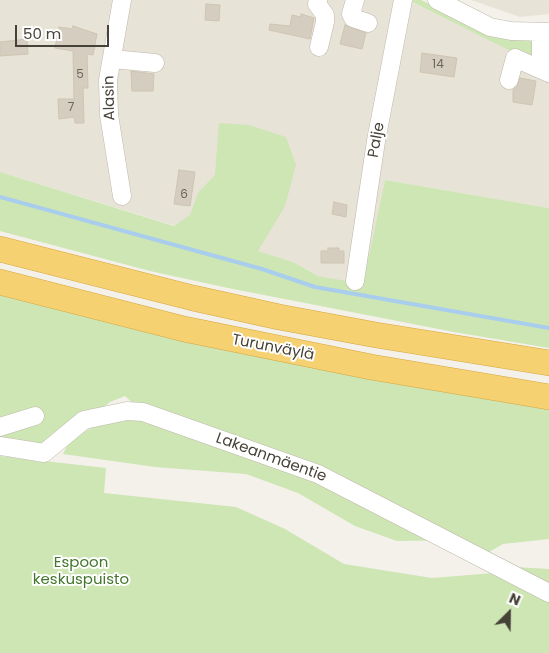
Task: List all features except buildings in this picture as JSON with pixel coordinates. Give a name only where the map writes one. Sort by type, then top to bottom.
[{"type":"highway","points":[[0,249],[193,298],[270,315],[376,336],[549,364]]},
{"type":"highway","name":"Turunväylä","points":[[0,282],[184,329],[372,367],[549,397]]},
{"type":"street","points":[[318,0],[318,4],[325,15],[319,47]]},
{"type":"street","points":[[355,0],[351,14],[353,18],[368,23]]},
{"type":"street","name":"Palje","points":[[355,281],[376,141],[403,0]]},
{"type":"street","points":[[437,0],[460,5],[490,26],[511,31],[545,33],[545,71],[515,58],[509,80]]},
{"type":"street","name":"Alasin","points":[[118,1],[108,80],[109,114],[122,196]]},
{"type":"street","points":[[112,59],[155,63]]},
{"type":"street","name":"Lakeanmäentie","points":[[0,446],[44,453],[84,420],[126,411],[144,412],[318,474],[549,593]]},
{"type":"street","points":[[0,427],[35,416]]},
{"type":"shaded area","points":[[0,0],[407,0],[549,68],[549,208],[385,180],[363,285],[318,276],[293,262],[0,172]]},
{"type":"shaded area","points":[[471,0],[549,0],[549,14],[520,17]]},
{"type":"green space","points":[[413,0],[421,0],[483,30],[510,39],[536,39],[537,53],[531,61],[412,2]]},
{"type":"green space","points":[[219,123],[249,125],[286,137],[296,165],[285,206],[258,251],[293,262],[318,276],[363,284],[385,180],[549,208],[549,348],[454,332],[228,288],[150,271],[0,231],[0,172],[174,226],[190,215],[198,193],[215,175]]},
{"type":"green space","points":[[0,291],[549,406],[549,539],[503,544],[489,552],[461,540],[397,541],[355,526],[298,493],[246,474],[155,467],[63,454],[71,438],[104,422],[146,415],[125,396],[110,402],[99,411],[73,417],[54,439],[38,449],[0,445],[0,432],[40,424],[42,414],[0,420]]},
{"type":"green space","name":"Espoon keskuspuisto","points":[[0,456],[106,468],[104,493],[236,507],[285,529],[344,564],[432,578],[494,573],[549,602],[549,653],[0,653]]},
{"type":"green space","points":[[514,567],[549,569],[549,589]]},
{"type":"waterway","points":[[0,197],[262,269],[315,287],[549,328]]}]
